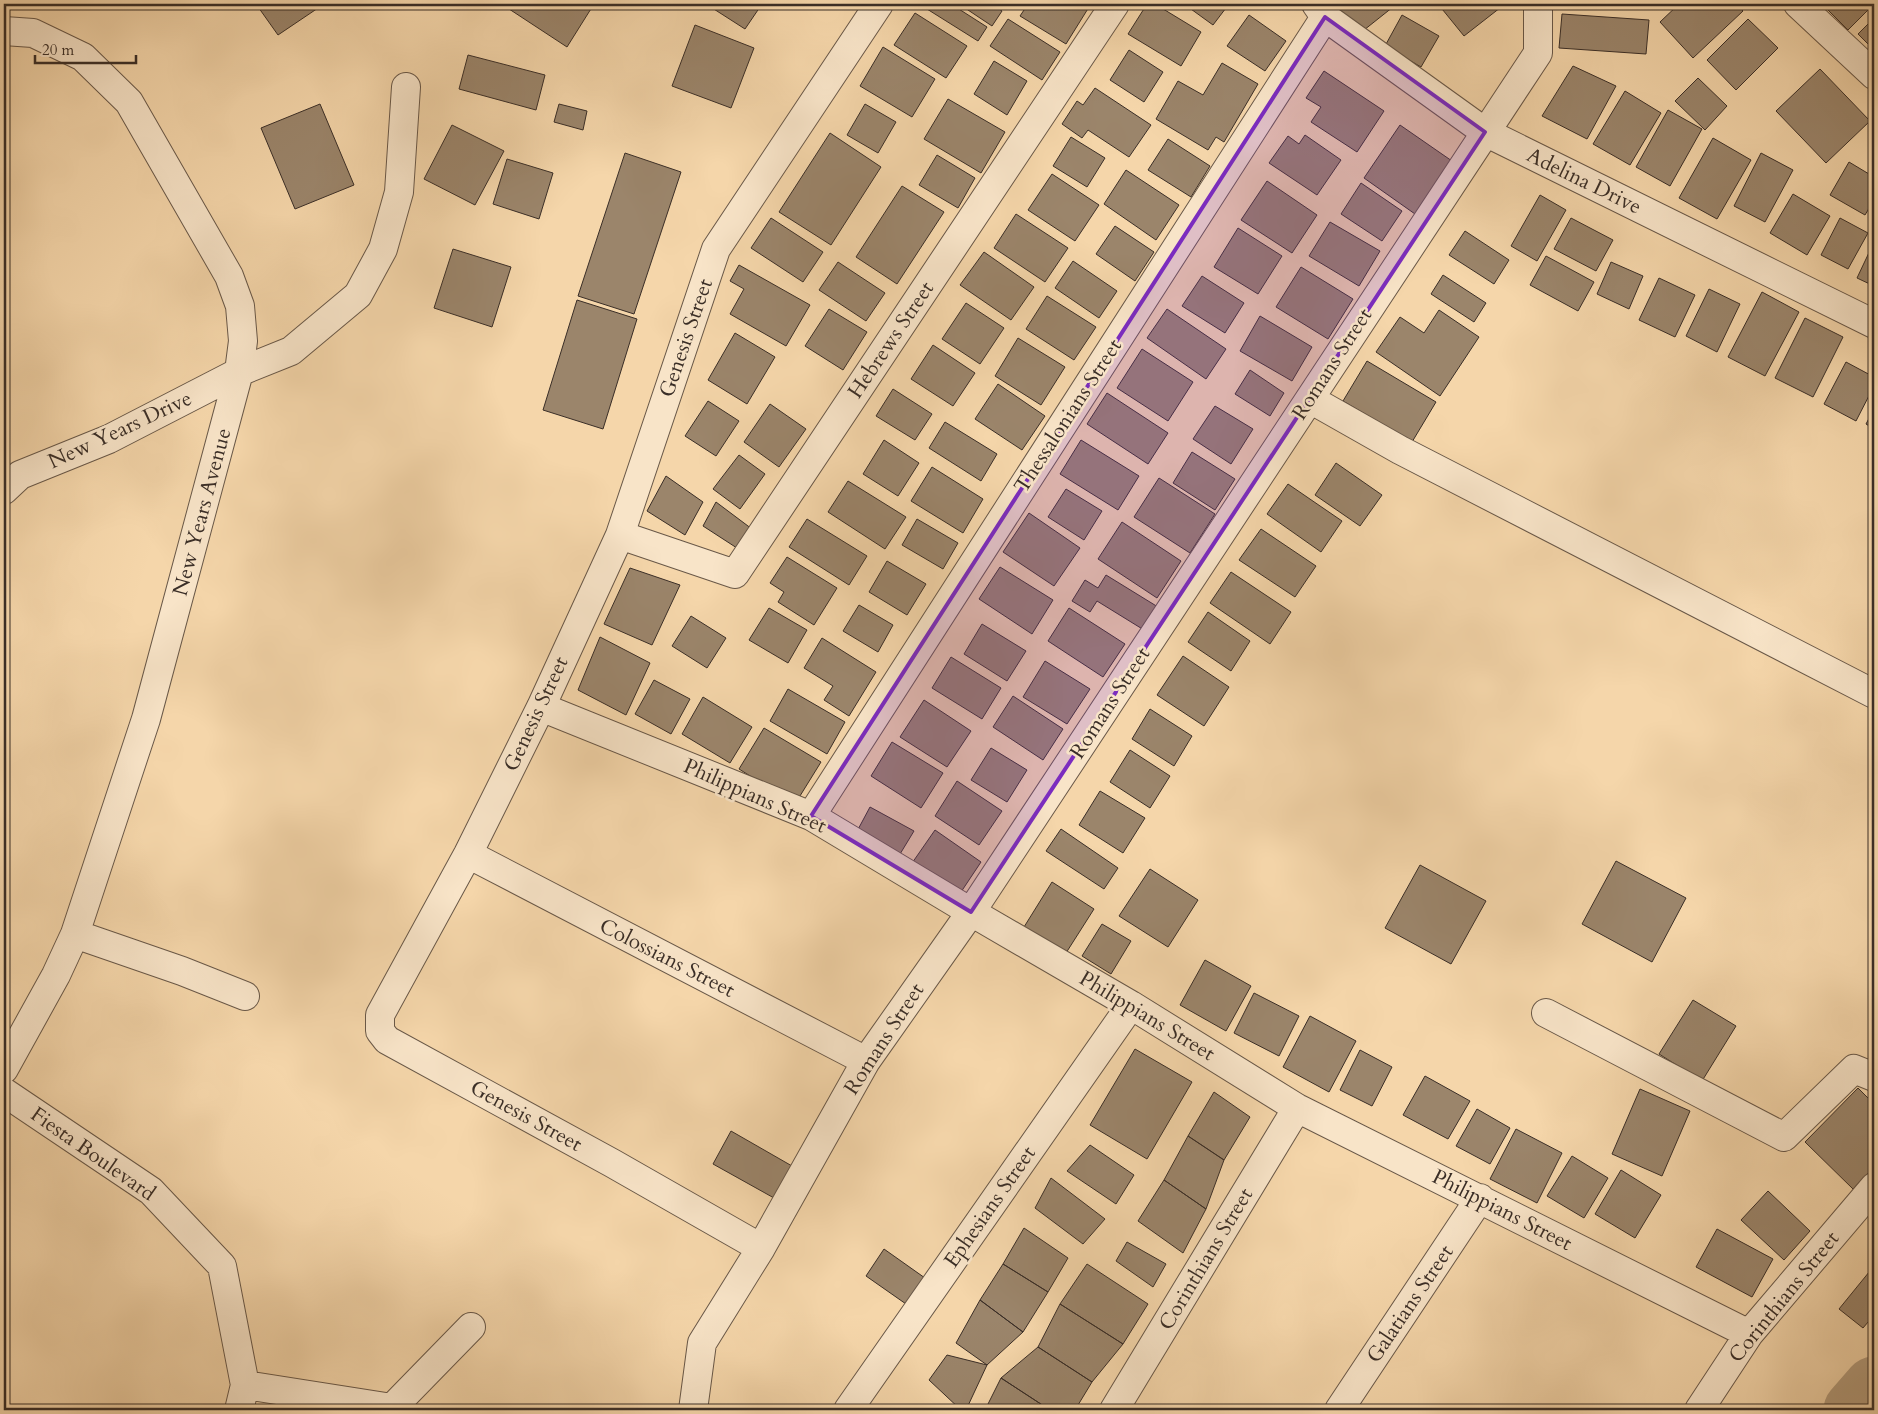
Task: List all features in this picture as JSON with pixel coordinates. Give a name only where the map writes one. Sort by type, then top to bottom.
[{"type":"street","name":"Genesis Street","points":[[761,1248],[612,1163],[387,1040],[380,1031],[380,1015],[468,854],[541,706],[620,535],[716,250],[879,4]]},
{"type":"street","name":"Hebrews Street","points":[[620,535],[736,574],[1115,4]]},
{"type":"street","name":"Romans Street","points":[[693,1410],[702,1343],[761,1248],[866,1061],[971,912],[1538,53],[1538,4]]},
{"type":"street","points":[[1798,4],[1874,75]]},
{"type":"street","name":"Adelina Drive","points":[[1320,10],[1485,132],[1874,324]]},
{"type":"street","name":"Thessalonians Street","points":[[811,816],[1320,10]]},
{"type":"street","name":"New Years Avenue","points":[[4,31],[33,33],[83,57],[129,102],[229,276],[240,306],[243,341],[239,372],[146,719],[75,934],[56,975],[4,1069]]},
{"type":"street","name":"New Years Drive","points":[[4,490],[20,475],[109,439],[239,372],[291,351],[358,295],[384,249],[399,192],[406,87]]},
{"type":"street","points":[[1310,399],[1400,450],[1874,694]]},
{"type":"street","name":"Philippians Street","points":[[541,706],[811,816],[1131,1005],[1298,1108],[1749,1334]]},
{"type":"street","name":"Colossians Street","points":[[468,854],[866,1061]]},
{"type":"street","points":[[75,934],[182,971],[245,996]]},
{"type":"street","name":"Ephesians Street","points":[[848,1410],[1131,1005]]},
{"type":"street","points":[[1546,1013],[1784,1138],[1854,1070],[1874,1077]]},
{"type":"street","name":"Fiesta Boulevard","points":[[4,1092],[151,1191],[222,1266],[242,1398]]},
{"type":"street","name":"Corinthians Street","points":[[1114,1410],[1298,1108]]},
{"type":"street","name":"Corinthians Street","points":[[1699,1410],[1749,1334],[1874,1187]]},
{"type":"street","name":"Galatians Street","points":[[1339,1410],[1480,1198]]},
{"type":"street","points":[[242,1398],[392,1408],[471,1327]]},
{"type":"highlighted area","points":[[1325,17],[1485,132],[971,912],[811,816]]},
{"type":"building","points":[[256,4],[324,4],[278,35]]},
{"type":"building","points":[[504,4],[594,4],[567,47]]},
{"type":"building","points":[[706,4],[762,4],[745,29]]},
{"type":"building","points":[[919,4],[951,4],[987,27],[978,41]]},
{"type":"building","points":[[959,4],[992,4],[1002,11],[992,26]]},
{"type":"building","points":[[1028,4],[1083,4],[1089,7],[1066,44],[1020,16]]},
{"type":"building","points":[[1147,4],[1155,4],[1201,32],[1181,66],[1128,34]]},
{"type":"building","points":[[1184,4],[1229,4],[1213,25]]},
{"type":"building","points":[[1335,4],[1390,4],[1393,7],[1359,34]]},
{"type":"building","points":[[1438,4],[1505,4],[1464,36]]},
{"type":"building","points":[[1679,4],[1736,4],[1743,11],[1693,58],[1660,22]]},
{"type":"building","points":[[1824,4],[1874,4],[1848,30]]},
{"type":"building","points":[[915,13],[967,46],[946,78],[894,45]]},
{"type":"building","points":[[1562,14],[1649,20],[1646,54],[1559,48]]},
{"type":"building","points":[[1249,15],[1286,41],[1265,71],[1227,46]]},
{"type":"building","points":[[1402,15],[1439,36],[1421,67],[1385,46]]},
{"type":"building","points":[[1874,18],[1874,50],[1858,34]]},
{"type":"building","points":[[1008,19],[1060,52],[1042,80],[990,46]]},
{"type":"building","points":[[1748,19],[1778,48],[1736,90],[1707,60]]},
{"type":"building","points":[[695,25],[754,48],[731,108],[672,86]]},
{"type":"building","points":[[883,47],[935,79],[912,117],[860,86]]},
{"type":"building","points":[[1129,50],[1163,72],[1144,102],[1110,80]]},
{"type":"building","points":[[468,55],[545,75],[536,110],[459,89]]},
{"type":"building","points":[[994,61],[1027,81],[1007,115],[974,94]]},
{"type":"building","points":[[1222,63],[1258,84],[1224,142],[1216,137],[1208,150],[1156,119],[1178,81],[1203,95]]},
{"type":"building","points":[[1573,66],[1616,86],[1587,139],[1542,116]]},
{"type":"building","points":[[1820,69],[1870,121],[1826,163],[1776,111]]},
{"type":"building","points":[[1324,71],[1384,111],[1357,152],[1311,122],[1321,107],[1306,98]]},
{"type":"building","points":[[1698,78],[1727,106],[1705,130],[1675,101]]},
{"type":"building","points":[[1095,88],[1151,125],[1129,157],[1088,130],[1082,138],[1062,124],[1077,101],[1083,105]]},
{"type":"building","points":[[1625,91],[1661,113],[1630,165],[1593,144]]},
{"type":"building","points":[[948,99],[1005,132],[981,173],[924,139]]},
{"type":"building","points":[[320,104],[354,185],[295,209],[261,128]]},
{"type":"building","points":[[559,104],[587,111],[583,130],[554,122]]},
{"type":"building","points":[[865,104],[896,122],[878,153],[847,135]]},
{"type":"building","points":[[1668,110],[1702,129],[1670,186],[1636,167]]},
{"type":"building","points":[[452,125],[504,151],[475,205],[424,179]]},
{"type":"building","points":[[1400,125],[1452,161],[1415,214],[1364,178]]},
{"type":"building","points":[[830,133],[881,167],[831,245],[779,212]]},
{"type":"building","points":[[1305,135],[1341,160],[1317,195],[1269,163],[1288,136],[1299,144]]},
{"type":"building","points":[[1071,137],[1105,158],[1087,187],[1053,166]]},
{"type":"building","points":[[1713,138],[1751,160],[1717,219],[1679,198]]},
{"type":"building","points":[[1168,139],[1210,166],[1191,197],[1148,170]]},
{"type":"building","points":[[625,153],[681,172],[634,314],[578,296]]},
{"type":"building","points":[[1761,153],[1793,170],[1765,222],[1734,206]]},
{"type":"building","points":[[937,155],[975,178],[958,208],[919,185]]},
{"type":"building","points":[[507,159],[553,173],[539,219],[493,204]]},
{"type":"building","points":[[1849,162],[1874,177],[1874,200],[1865,215],[1830,195]]},
{"type":"building","points":[[1126,170],[1179,205],[1156,240],[1104,204]]},
{"type":"building","points":[[1052,174],[1099,205],[1075,241],[1028,210]]},
{"type":"building","points":[[1267,181],[1317,215],[1292,253],[1241,220]]},
{"type":"building","points":[[1361,183],[1402,211],[1382,241],[1341,214]]},
{"type":"building","points":[[902,186],[944,212],[897,284],[856,257]]},
{"type":"building","points":[[1793,194],[1830,216],[1807,255],[1770,233]]},
{"type":"building","points":[[1540,195],[1566,210],[1537,261],[1511,246]]},
{"type":"building","points":[[1016,214],[1068,248],[1045,282],[994,248]]},
{"type":"building","points":[[771,218],[823,252],[803,282],[751,248]]},
{"type":"building","points":[[1571,218],[1613,240],[1596,271],[1554,249]]},
{"type":"building","points":[[1840,218],[1868,233],[1848,269],[1821,255]]},
{"type":"building","points":[[1330,222],[1380,251],[1359,286],[1309,256]]},
{"type":"building","points":[[1115,226],[1154,252],[1135,281],[1096,254]]},
{"type":"building","points":[[1238,228],[1282,256],[1258,294],[1214,267]]},
{"type":"building","points":[[1465,231],[1509,260],[1494,284],[1449,255]]},
{"type":"building","points":[[1874,242],[1874,286],[1857,278]]},
{"type":"building","points":[[453,249],[511,267],[492,327],[434,308]]},
{"type":"building","points":[[984,252],[1034,287],[1011,320],[960,285]]},
{"type":"building","points":[[1546,256],[1594,282],[1578,311],[1530,285]]},
{"type":"building","points":[[1073,261],[1117,291],[1099,318],[1055,288]]},
{"type":"building","points":[[838,262],[885,293],[866,321],[819,290]]},
{"type":"building","points":[[1611,262],[1643,276],[1629,309],[1597,294]]},
{"type":"building","points":[[739,265],[810,305],[786,346],[730,314],[744,289],[730,281]]},
{"type":"building","points":[[1301,267],[1353,299],[1328,339],[1276,307]]},
{"type":"building","points":[[1443,275],[1486,303],[1474,322],[1431,294]]},
{"type":"building","points":[[1202,276],[1244,303],[1225,333],[1182,306]]},
{"type":"building","points":[[1659,278],[1695,295],[1675,337],[1639,320]]},
{"type":"building","points":[[1709,289],[1740,304],[1717,352],[1686,336]]},
{"type":"building","points":[[1762,292],[1799,312],[1765,376],[1728,357]]},
{"type":"building","points":[[1047,296],[1096,327],[1074,360],[1026,329]]},
{"type":"building","points":[[577,300],[637,319],[603,429],[543,410]]},
{"type":"building","points":[[966,303],[1004,328],[980,364],[942,339]]},
{"type":"building","points":[[829,309],[867,332],[843,370],[805,346]]},
{"type":"building","points":[[1167,309],[1226,349],[1206,379],[1147,338]]},
{"type":"building","points":[[1439,310],[1479,337],[1440,396],[1376,352],[1400,317],[1424,333]]},
{"type":"building","points":[[1260,316],[1312,347],[1292,381],[1240,351]]},
{"type":"building","points":[[1805,318],[1843,337],[1813,397],[1775,378]]},
{"type":"building","points":[[735,333],[775,357],[747,404],[708,380]]},
{"type":"building","points":[[1018,338],[1065,367],[1041,405],[995,376]]},
{"type":"building","points":[[933,345],[975,373],[953,406],[911,379]]},
{"type":"building","points":[[1142,349],[1193,382],[1168,421],[1117,388]]},
{"type":"building","points":[[1367,361],[1436,402],[1412,442],[1343,401]]},
{"type":"building","points":[[1846,362],[1874,377],[1874,386],[1856,421],[1824,404]]},
{"type":"building","points":[[1250,370],[1284,393],[1270,416],[1235,394]]},
{"type":"building","points":[[998,384],[1045,416],[1022,450],[975,419]]},
{"type":"building","points":[[893,389],[932,414],[915,440],[876,416]]},
{"type":"building","points":[[1107,393],[1168,433],[1148,464],[1087,424]]},
{"type":"building","points":[[708,401],[739,421],[716,456],[685,436]]},
{"type":"building","points":[[770,404],[806,429],[779,467],[744,442]]},
{"type":"building","points":[[1215,406],[1253,429],[1231,464],[1193,439]]},
{"type":"building","points":[[1874,409],[1874,429],[1866,424]]},
{"type":"building","points":[[945,422],[997,454],[981,481],[929,448]]},
{"type":"building","points":[[884,440],[919,463],[898,496],[863,474]]},
{"type":"building","points":[[1081,440],[1139,476],[1118,510],[1060,474]]},
{"type":"building","points":[[1192,452],[1235,479],[1215,510],[1173,483]]},
{"type":"building","points":[[739,455],[765,474],[740,509],[713,489]]},
{"type":"building","points":[[1336,463],[1382,495],[1360,526],[1315,495]]},
{"type":"building","points":[[932,467],[983,499],[963,533],[911,501]]},
{"type":"building","points":[[666,476],[703,502],[685,535],[647,511]]},
{"type":"building","points":[[1159,478],[1215,514],[1190,553],[1134,517]]},
{"type":"building","points":[[848,481],[906,517],[885,549],[828,512]]},
{"type":"building","points":[[1288,484],[1342,521],[1321,552],[1267,514]]},
{"type":"building","points":[[1066,489],[1102,511],[1084,540],[1048,517]]},
{"type":"building","points":[[716,502],[752,529],[740,550],[703,526]]},
{"type":"building","points":[[1029,513],[1080,548],[1054,586],[1003,552]]},
{"type":"building","points":[[807,519],[867,556],[849,585],[789,547]]},
{"type":"building","points":[[917,519],[958,543],[943,569],[902,545]]},
{"type":"building","points":[[1122,522],[1181,561],[1157,598],[1098,559]]},
{"type":"building","points":[[1261,529],[1316,566],[1295,597],[1239,560]]},
{"type":"building","points":[[787,557],[837,588],[814,625],[778,602],[784,592],[770,583]]},
{"type":"building","points":[[887,561],[926,584],[907,615],[869,592]]},
{"type":"building","points":[[1000,567],[1053,600],[1032,634],[979,599]]},
{"type":"building","points":[[630,568],[680,585],[652,645],[604,624]]},
{"type":"building","points":[[1231,572],[1291,612],[1270,644],[1210,603]]},
{"type":"building","points":[[1106,575],[1158,607],[1144,630],[1097,601],[1090,612],[1072,601],[1085,580],[1098,588]]},
{"type":"building","points":[[859,605],[893,625],[878,652],[843,631]]},
{"type":"building","points":[[769,608],[807,630],[788,663],[749,640]]},
{"type":"building","points":[[1069,608],[1125,644],[1103,677],[1048,641]]},
{"type":"building","points":[[1208,612],[1250,641],[1231,671],[1188,642]]},
{"type":"building","points":[[691,616],[726,638],[707,668],[672,646]]},
{"type":"building","points":[[982,624],[1026,651],[1007,681],[964,654]]},
{"type":"building","points":[[600,637],[650,663],[626,715],[578,690]]},
{"type":"building","points":[[822,638],[876,672],[849,716],[824,700],[833,686],[804,668]]},
{"type":"building","points":[[1183,656],[1229,687],[1204,726],[1157,695]]},
{"type":"building","points":[[951,657],[1001,688],[982,719],[932,688]]},
{"type":"building","points":[[1045,661],[1090,689],[1067,724],[1023,697]]},
{"type":"building","points":[[654,680],[690,699],[671,734],[635,714]]},
{"type":"building","points":[[788,689],[845,722],[827,754],[770,721]]},
{"type":"building","points":[[1013,696],[1063,729],[1043,760],[993,727]]},
{"type":"building","points":[[703,697],[752,727],[730,763],[682,734]]},
{"type":"building","points":[[924,700],[971,731],[947,767],[900,737]]},
{"type":"building","points":[[1150,709],[1192,736],[1174,766],[1132,739]]},
{"type":"building","points":[[764,728],[821,762],[795,804],[739,769]]},
{"type":"building","points":[[892,742],[943,773],[921,808],[871,776]]},
{"type":"building","points":[[991,748],[1027,770],[1007,802],[971,780]]},
{"type":"building","points":[[1130,750],[1170,776],[1150,808],[1110,782]]},
{"type":"building","points":[[957,781],[1002,811],[979,845],[935,816]]},
{"type":"building","points":[[1100,791],[1145,818],[1123,853],[1079,825]]},
{"type":"building","points":[[870,807],[914,831],[897,859],[855,835]]},
{"type":"building","points":[[1061,829],[1118,868],[1104,889],[1046,851]]},
{"type":"building","points":[[935,830],[981,862],[957,898],[910,866]]},
{"type":"building","points":[[1616,861],[1686,898],[1652,962],[1582,924]]},
{"type":"building","points":[[1420,865],[1486,901],[1451,964],[1385,928]]},
{"type":"building","points":[[1150,869],[1198,900],[1168,947],[1119,916]]},
{"type":"building","points":[[1052,882],[1094,909],[1066,953],[1024,927]]},
{"type":"building","points":[[1102,924],[1131,941],[1111,974],[1082,956]]},
{"type":"building","points":[[1205,960],[1251,986],[1226,1031],[1180,1005]]},
{"type":"building","points":[[1254,993],[1299,1016],[1279,1056],[1234,1033]]},
{"type":"building","points":[[1693,1000],[1736,1026],[1702,1081],[1659,1054]]},
{"type":"building","points":[[1310,1016],[1356,1041],[1329,1092],[1283,1067]]},
{"type":"building","points":[[1135,1049],[1192,1082],[1147,1159],[1090,1125]]},
{"type":"building","points":[[1360,1050],[1392,1067],[1372,1106],[1340,1090]]},
{"type":"building","points":[[1425,1076],[1470,1101],[1448,1139],[1403,1115]]},
{"type":"building","points":[[1858,1088],[1874,1104],[1874,1167],[1853,1189],[1805,1142]]},
{"type":"building","points":[[1640,1089],[1690,1111],[1662,1176],[1612,1154]]},
{"type":"building","points":[[1214,1092],[1250,1117],[1224,1160],[1188,1136]]},
{"type":"building","points":[[1477,1109],[1510,1128],[1490,1164],[1456,1146]]},
{"type":"building","points":[[1516,1129],[1562,1153],[1537,1203],[1490,1179]]},
{"type":"building","points":[[731,1131],[792,1166],[774,1198],[713,1164]]},
{"type":"building","points":[[1188,1136],[1224,1160],[1206,1209],[1164,1180]]},
{"type":"building","points":[[1090,1145],[1134,1175],[1116,1204],[1067,1171]]},
{"type":"building","points":[[1572,1156],[1608,1178],[1584,1218],[1547,1196]]},
{"type":"building","points":[[1621,1170],[1661,1195],[1635,1238],[1595,1214]]},
{"type":"building","points":[[1051,1178],[1105,1219],[1083,1244],[1035,1208]]},
{"type":"building","points":[[1164,1180],[1206,1209],[1183,1253],[1138,1221]]},
{"type":"building","points":[[1768,1191],[1810,1231],[1784,1260],[1741,1220]]},
{"type":"building","points":[[1024,1228],[1068,1258],[1048,1292],[1003,1264]]},
{"type":"building","points":[[1717,1229],[1773,1259],[1752,1297],[1696,1267]]},
{"type":"building","points":[[1127,1242],[1166,1264],[1153,1287],[1116,1261]]},
{"type":"building","points":[[884,1249],[925,1278],[906,1304],[866,1276]]},
{"type":"building","points":[[1003,1264],[1048,1292],[1023,1332],[980,1300]]},
{"type":"building","points":[[1087,1264],[1148,1304],[1123,1344],[1060,1304]]},
{"type":"building","points":[[1874,1266],[1874,1315],[1863,1328],[1839,1309]]},
{"type":"building","points":[[980,1300],[1023,1332],[987,1365],[956,1343]]},
{"type":"building","points":[[1060,1304],[1123,1344],[1092,1382],[1038,1347]]},
{"type":"building","points":[[1038,1347],[1092,1382],[1075,1410],[1050,1410],[1001,1378]]},
{"type":"building","points":[[947,1355],[987,1365],[966,1410],[961,1410],[929,1380]]},
{"type":"building","points":[[1001,1378],[1050,1410],[985,1410]]},
{"type":"waterway","points":[[1854,1410],[1874,1387]]}]
